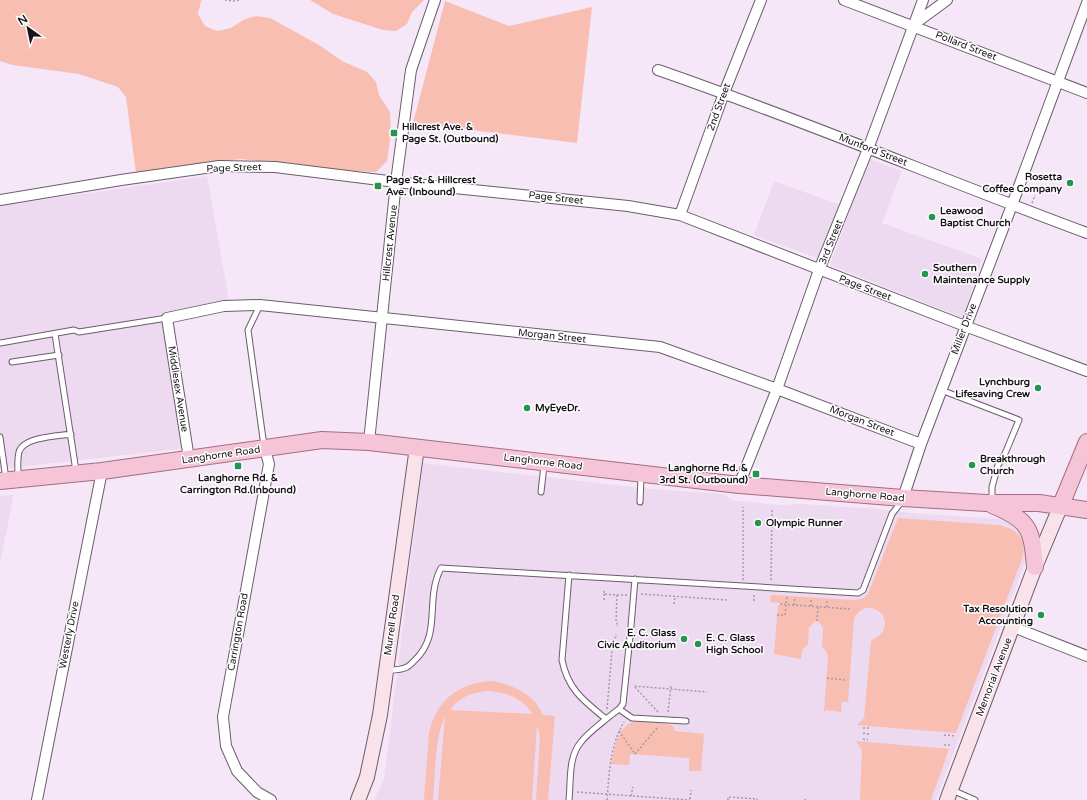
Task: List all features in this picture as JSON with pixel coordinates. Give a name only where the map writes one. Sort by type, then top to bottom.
[{"type":"main road","name":"Langhorne Road","points":[[8,480],[102,471],[322,440],[369,442],[417,447],[739,484],[903,498],[989,503],[1039,503],[1087,510]]},
{"type":"main road","name":"Memorial Avenue","points":[[1061,505],[1087,442]]},
{"type":"main road","points":[[989,503],[1007,511],[1024,524],[1033,541],[1035,567]]},
{"type":"street","name":"Hillcrest Avenue","points":[[369,442],[396,182],[410,70],[435,0]]},
{"type":"street","name":"2nd Street","points":[[680,215],[724,93],[761,0]]},
{"type":"street","name":"Pollard Street","points":[[844,0],[913,25],[1087,93]]},
{"type":"street","name":"3rd Street","points":[[739,484],[923,0]]},
{"type":"street","points":[[913,25],[947,0]]},
{"type":"street","name":"Miller Drive","points":[[903,498],[941,390],[1059,82],[1087,3]]},
{"type":"street","name":"Munford Street","points":[[658,70],[724,93],[1087,233]]},
{"type":"street","name":"Page Street","points":[[0,200],[121,180],[219,166],[276,167],[396,182],[628,206],[680,215],[965,326],[1087,371]]},
{"type":"street","name":"Morgan Street","points":[[167,318],[224,306],[260,305],[660,347],[921,444]]},
{"type":"street","name":"Middlesex Avenue","points":[[167,318],[189,459]]},
{"type":"street","name":"Murrell Road","points":[[358,800],[367,777],[380,715],[417,447]]},
{"type":"street","name":"Carrington Road","points":[[265,449],[269,464],[223,716],[226,746],[238,771],[257,792],[271,800]]},
{"type":"street","name":"Westerly Drive","points":[[36,800],[102,471]]},
{"type":"street","name":"Memorial Avenue","points":[[949,795],[1035,567],[1061,505]]},
{"type":"street","points":[[1013,627],[1087,656]]},
{"type":"lane","points":[[260,305],[248,330],[265,449]]},
{"type":"lane","points":[[0,343],[74,330],[79,332],[167,318]]},
{"type":"lane","points":[[55,334],[77,474]]},
{"type":"lane","points":[[12,362],[59,355]]},
{"type":"lane","points":[[941,390],[1019,420],[1004,456],[998,465],[989,503]]},
{"type":"lane","points":[[8,480],[22,445],[28,441],[70,434]]},
{"type":"lane","points":[[0,437],[8,480]]},
{"type":"lane","points":[[541,492],[544,462]]},
{"type":"lane","points":[[640,502],[642,473]]},
{"type":"lane","points":[[386,671],[407,668],[420,656],[428,643],[434,588],[436,577],[441,568],[858,593],[863,590],[892,514],[903,498]]},
{"type":"lane","points":[[569,575],[562,660],[564,671],[580,698],[606,718]]},
{"type":"lane","points":[[630,626],[635,579]]},
{"type":"lane","points":[[569,800],[572,762],[576,749],[581,741],[623,704],[630,637]]},
{"type":"lane","points":[[619,709],[632,718],[686,721]]},
{"type":"lane","points":[[949,795],[975,800]]},
{"type":"path","points":[[225,0],[240,0]]},
{"type":"path","points":[[1032,204],[1035,196]]},
{"type":"path","points":[[743,507],[743,580]]},
{"type":"path","points":[[771,582],[772,510]]},
{"type":"path","points":[[604,600],[604,592],[617,595],[627,595]]},
{"type":"path","points":[[640,594],[727,600]]},
{"type":"path","points":[[617,595],[616,621],[618,627]]},
{"type":"path","points":[[674,604],[675,596]]},
{"type":"path","points":[[754,596],[754,601]]},
{"type":"path","points":[[777,615],[785,615],[787,596]]},
{"type":"path","points":[[794,605],[795,597]]},
{"type":"path","points":[[810,606],[811,598]]},
{"type":"path","points":[[827,599],[827,607]]},
{"type":"path","points":[[780,604],[850,609]]},
{"type":"path","points":[[817,621],[818,607]]},
{"type":"path","points":[[606,718],[613,639],[616,637],[616,634]]},
{"type":"path","points":[[827,678],[845,680]]},
{"type":"path","points":[[619,731],[635,754],[666,720],[671,685]]},
{"type":"path","points":[[659,714],[634,686],[707,692]]},
{"type":"path","points":[[607,800],[612,753],[619,731],[628,716]]},
{"type":"path","points":[[863,728],[869,728]]},
{"type":"path","points":[[863,733],[869,734]]},
{"type":"path","points":[[944,735],[956,736]]},
{"type":"path","points":[[863,740],[868,740]]},
{"type":"path","points":[[944,745],[952,745]]},
{"type":"path","points":[[632,796],[633,787]]},
{"type":"path","points":[[576,792],[632,796],[650,799],[690,800],[691,790]]},
{"type":"path","points":[[728,800],[728,797],[757,800]]},
{"type":"shaded area","points":[[0,0],[202,0],[198,14],[205,26],[217,31],[231,28],[243,20],[256,16],[270,18],[319,45],[342,61],[367,72],[376,82],[379,95],[390,112],[391,133],[387,161],[376,172],[351,171],[241,159],[136,173],[126,97],[118,87],[79,74],[12,65],[0,61]]},
{"type":"shaded area","points":[[310,0],[424,0],[412,12],[407,24],[396,31],[383,30],[333,14]]},
{"type":"shaded area","points":[[445,1],[509,26],[592,7],[577,143],[413,123]]},
{"type":"shaded area","points":[[869,159],[902,171],[882,223],[982,259],[963,318],[830,265]]},
{"type":"shaded area","points":[[207,176],[229,300],[169,313],[163,325],[182,444],[179,449],[0,469],[0,206]]},
{"type":"shaded area","points":[[774,181],[840,205],[820,259],[754,235]]},
{"type":"shaded area","name":"E. C. Glass High School","points":[[423,463],[651,489],[724,494],[732,500],[778,505],[801,504],[878,509],[911,513],[999,519],[1011,522],[1024,534],[1028,554],[936,800],[374,800],[384,779]]},
{"type":"shaded area","points":[[13,495],[13,498],[0,564],[0,496]]},
{"type":"shaded area","points":[[898,518],[998,525],[1016,532],[1022,540],[1022,559],[956,733],[857,725],[864,718],[871,641],[880,635],[885,627],[885,621],[878,610],[865,608],[859,612],[854,619],[848,702],[842,702],[841,712],[826,710],[824,712],[828,657],[826,651],[822,647],[823,628],[820,623],[816,621],[809,627],[808,645],[802,650],[801,659],[774,654],[778,605],[780,605],[780,603],[770,602],[771,595],[854,600],[862,599],[868,594]]},
{"type":"shaded area","points":[[479,682],[499,682],[522,691],[534,701],[543,715],[555,716],[548,800],[536,800],[540,737],[537,725],[532,800],[438,800],[445,717],[437,745],[433,800],[424,800],[429,733],[432,722],[443,703],[450,696],[468,685]],"holes":[[[488,691],[507,694],[519,700],[532,714],[450,710],[454,705],[467,696]]]},
{"type":"shaded area","points":[[638,721],[669,724],[673,726],[675,731],[704,734],[701,771],[689,771],[689,758],[630,754],[629,765],[611,764],[616,743],[621,731],[625,726]]},
{"type":"shaded area","points":[[856,741],[949,749],[931,800],[860,800],[862,750]]},
{"type":"place","name":"Hillcrest Ave. & Page St. (Outbound)","points":[[394,133]]},
{"type":"place","name":"Rosetta Coffee Company","points":[[1070,183]]},
{"type":"place","name":"Page St. & Hillcrest Ave. (Inbound)","points":[[378,186]]},
{"type":"place","name":"Leawood Baptist Church","points":[[932,217]]},
{"type":"place","name":"Southern Maintenance Supply","points":[[925,274]]},
{"type":"place","name":"Lynchburg Lifesaving Crew","points":[[1038,388]]},
{"type":"place","name":"MyEyeDr.","points":[[527,408]]},
{"type":"place","name":"Breakthrough Church","points":[[972,465]]},
{"type":"place","name":"Langhorne Rd. & Carrington Rd.(Inbound)","points":[[238,466]]},
{"type":"place","name":"Langhorne Rd. & 3rd St. (Outbound)","points":[[756,474]]},
{"type":"place","name":"Olympic Runner","points":[[758,523]]},
{"type":"place","name":"Tax Resolution Accounting","points":[[1041,615]]},
{"type":"place","name":"E. C. Glass Civic Auditorium","points":[[684,639]]},
{"type":"place","name":"E. C. Glass High School","points":[[698,644]]}]
